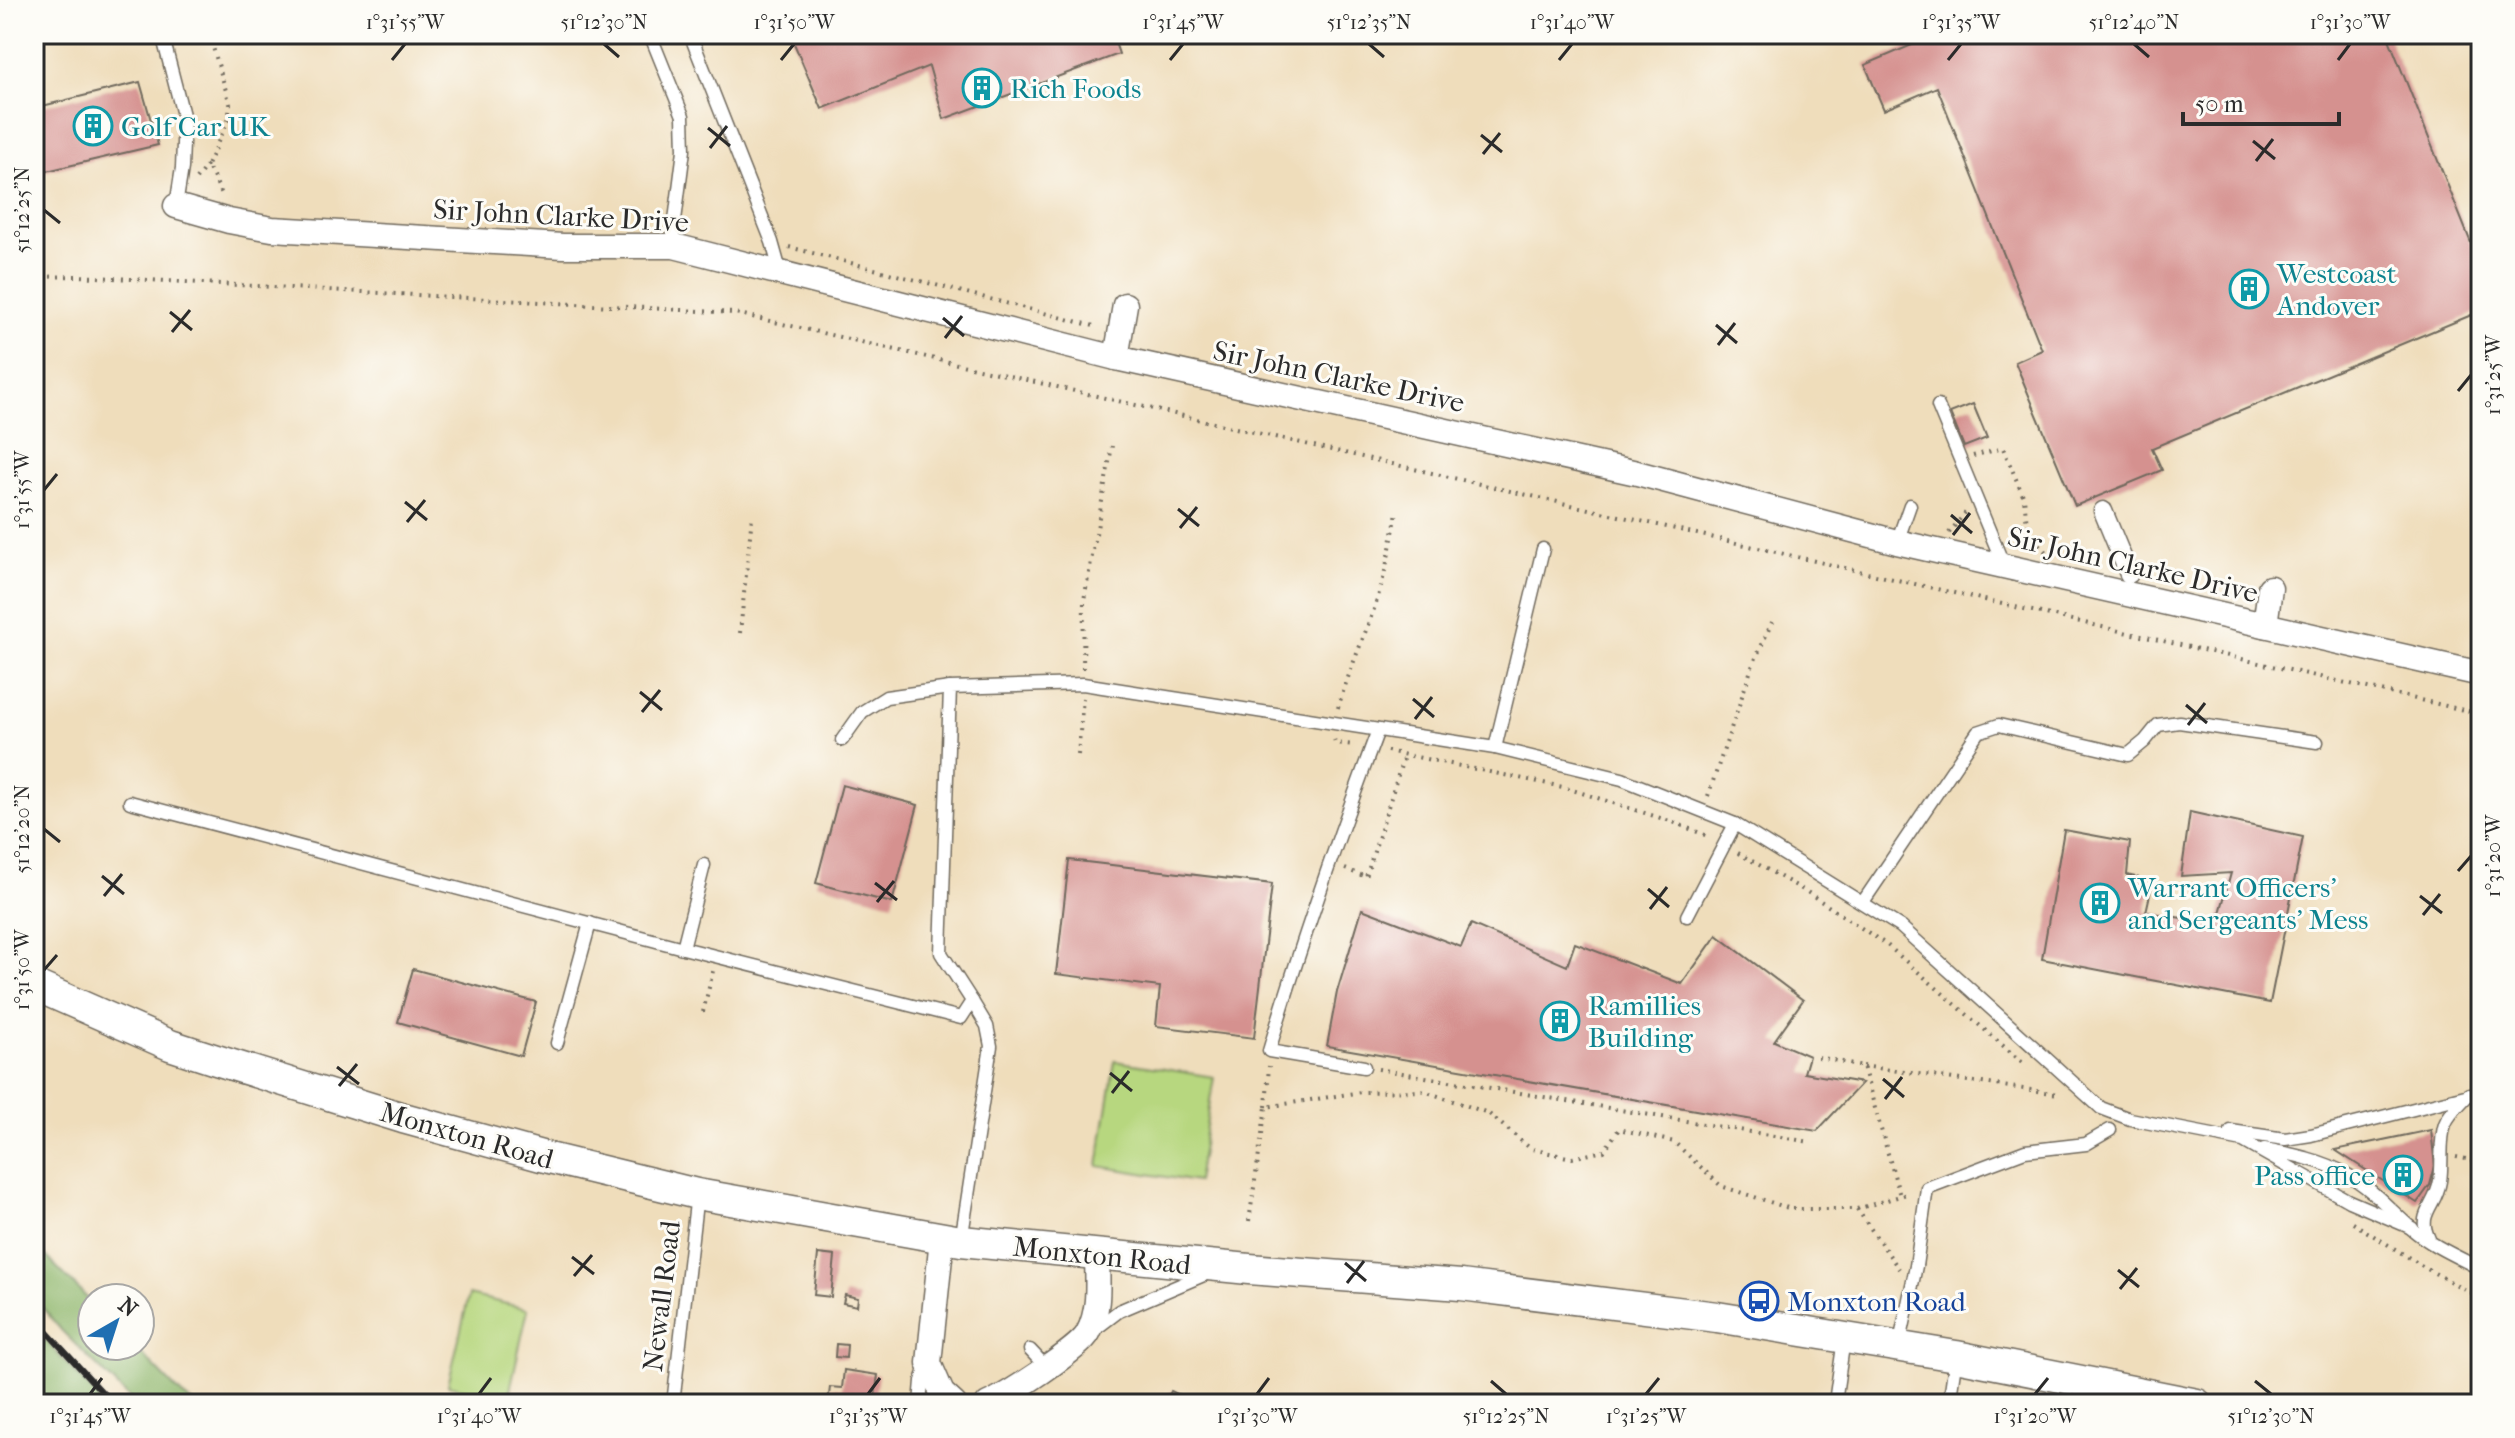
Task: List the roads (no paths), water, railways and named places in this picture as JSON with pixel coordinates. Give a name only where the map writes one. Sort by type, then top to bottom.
[{"type":"street","name":"Sir John Clarke Drive","points":[[176,206],[272,229],[563,246],[674,241],[781,274],[1116,358],[1637,473],[1897,542],[2481,674]]},
{"type":"street","points":[[1116,358],[1125,305]]},
{"type":"street","points":[[2103,511],[2129,574]]},
{"type":"street","points":[[2265,625],[2270,588]]},
{"type":"street","name":"Monxton Road","points":[[34,985],[170,1045],[213,1059],[403,1118],[697,1194],[951,1239],[1249,1269],[1461,1285],[1717,1317],[1956,1356],[2197,1404]]},
{"type":"street","points":[[951,1239],[929,1363],[942,1393],[954,1404]]},
{"type":"street","points":[[998,1402],[1038,1358],[1088,1336],[1097,1309],[1097,1254]]},
{"type":"lane","points":[[162,34],[184,119],[182,168],[176,206]]},
{"type":"lane","points":[[650,34],[683,116],[684,150],[674,241]]},
{"type":"lane","points":[[690,34],[772,242],[781,274]]},
{"type":"lane","points":[[1938,406],[2004,566]]},
{"type":"lane","points":[[1897,542],[1910,505]]},
{"type":"lane","points":[[1495,748],[1543,549]]},
{"type":"lane","points":[[842,740],[862,712],[886,697],[950,688],[1083,684],[1495,748],[1622,779],[1735,824],[1901,927],[2101,1108],[2152,1124],[2243,1141],[2349,1201],[2412,1228]]},
{"type":"lane","points":[[950,688],[941,953],[987,1026],[991,1046],[951,1239]]},
{"type":"lane","points":[[1863,902],[1978,732],[1999,725],[2128,755],[2158,725],[2179,722],[2317,742]]},
{"type":"lane","points":[[1364,1067],[1269,1051],[1320,884],[1378,730]]},
{"type":"lane","points":[[130,802],[961,1018],[972,1001]]},
{"type":"lane","points":[[1687,916],[1735,824]]},
{"type":"lane","points":[[683,948],[704,865]]},
{"type":"lane","points":[[557,1043],[590,923]]},
{"type":"lane","points":[[2152,1124],[2285,1139],[2475,1093]]},
{"type":"lane","points":[[2431,1242],[2424,1229],[2423,1218],[2436,1197],[2440,1182],[2443,1128],[2448,1118],[2475,1093]]},
{"type":"lane","points":[[1899,1347],[1927,1188],[2025,1151],[2086,1144],[2110,1130]]},
{"type":"lane","points":[[2255,1148],[2315,1161],[2346,1173],[2385,1201],[2431,1242],[2481,1269]]},
{"type":"lane","name":"Newall Road","points":[[673,1404],[697,1194]]},
{"type":"lane","points":[[1088,1336],[1119,1311],[1204,1274],[1249,1269]]},
{"type":"lane","points":[[1836,1395],[1844,1339]]},
{"type":"lane","points":[[1949,1404],[1956,1356]]},
{"type":"lane","points":[[920,1404],[922,1381],[929,1363]]},
{"type":"railway","points":[[34,1318],[113,1404]]},
{"type":"place","name":"Rich Foods","points":[[982,88]]},
{"type":"place","name":"Golf Car UK","points":[[93,126]]},
{"type":"place","name":"Westcoast Andover","points":[[2249,289]]},
{"type":"place","name":"Warrant Officers' and Sergeants' Mess","points":[[2100,903]]},
{"type":"place","name":"Ramillies Building","points":[[1560,1021]]},
{"type":"place","name":"Pass office","points":[[2403,1175]]},
{"type":"place","name":"Monxton Road","points":[[1759,1301]]}]
